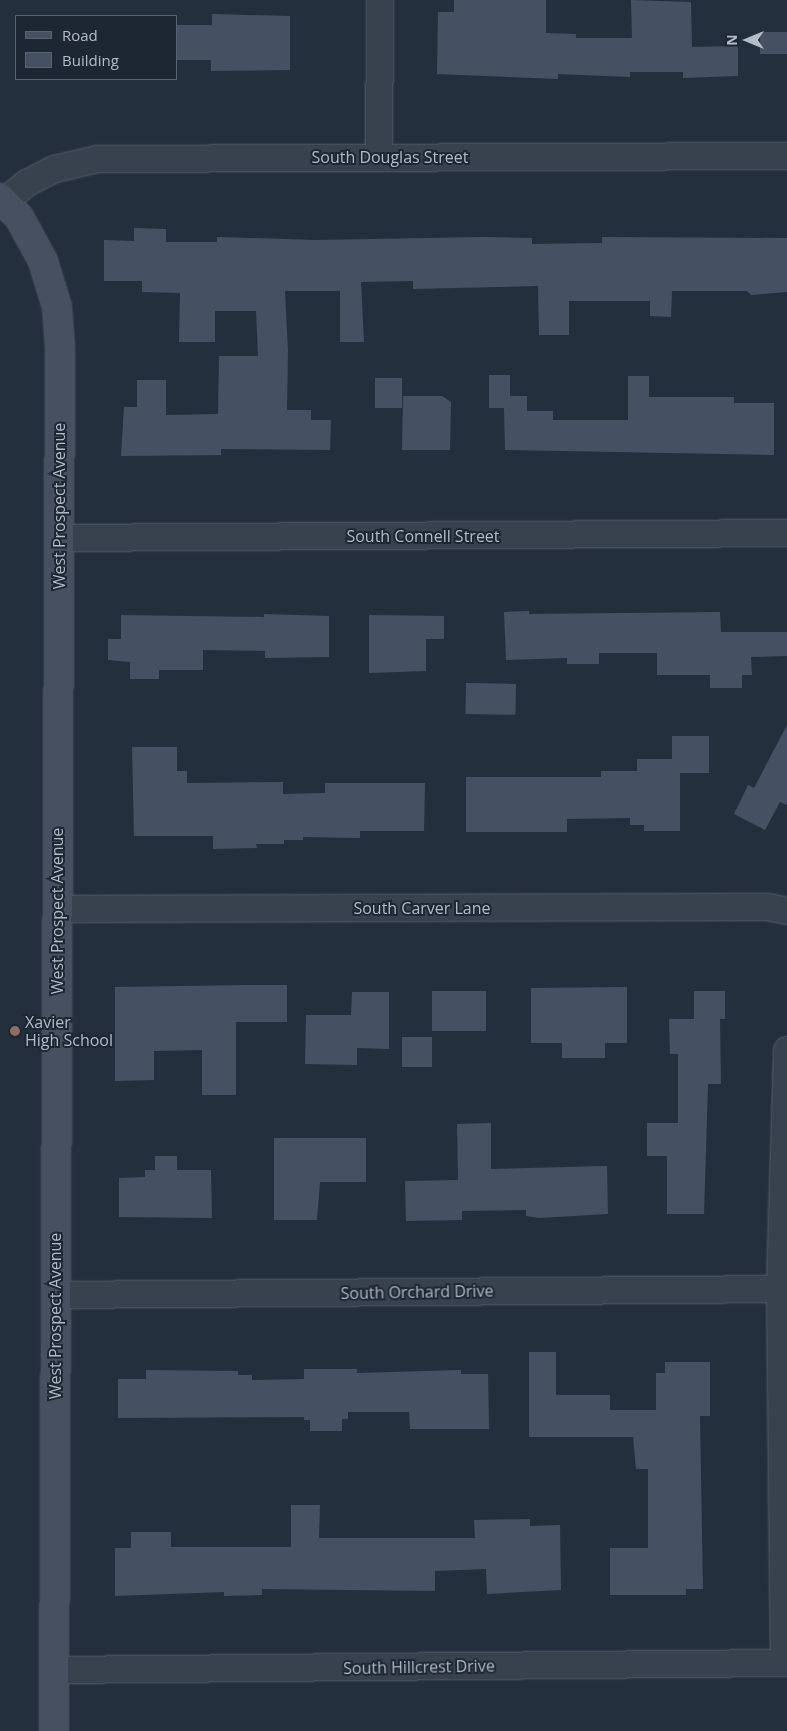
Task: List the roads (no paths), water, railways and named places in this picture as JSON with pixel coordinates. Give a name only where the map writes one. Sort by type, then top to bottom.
[{"type":"main road","name":"West Prospect Avenue","points":[[2,200],[19,217],[39,253],[52,285],[60,348],[56,909],[54,1731]]},
{"type":"street","points":[[379,157],[380,0]]},
{"type":"street","name":"South Douglas Street","points":[[2,200],[27,183],[55,169],[90,160],[787,156]]},
{"type":"street","name":"South Connell Street","points":[[60,538],[787,533]]},
{"type":"street","name":"South Carver Lane","points":[[56,909],[767,907],[787,911]]},
{"type":"street","points":[[780,1288],[787,1050]]},
{"type":"street","name":"South Orchard Drive","points":[[55,1295],[780,1288]]},
{"type":"street","name":"South Hillcrest Drive","points":[[54,1670],[784,1663],[780,1288]]},
{"type":"place","name":"Xavier High School","points":[[15,1031]]}]
